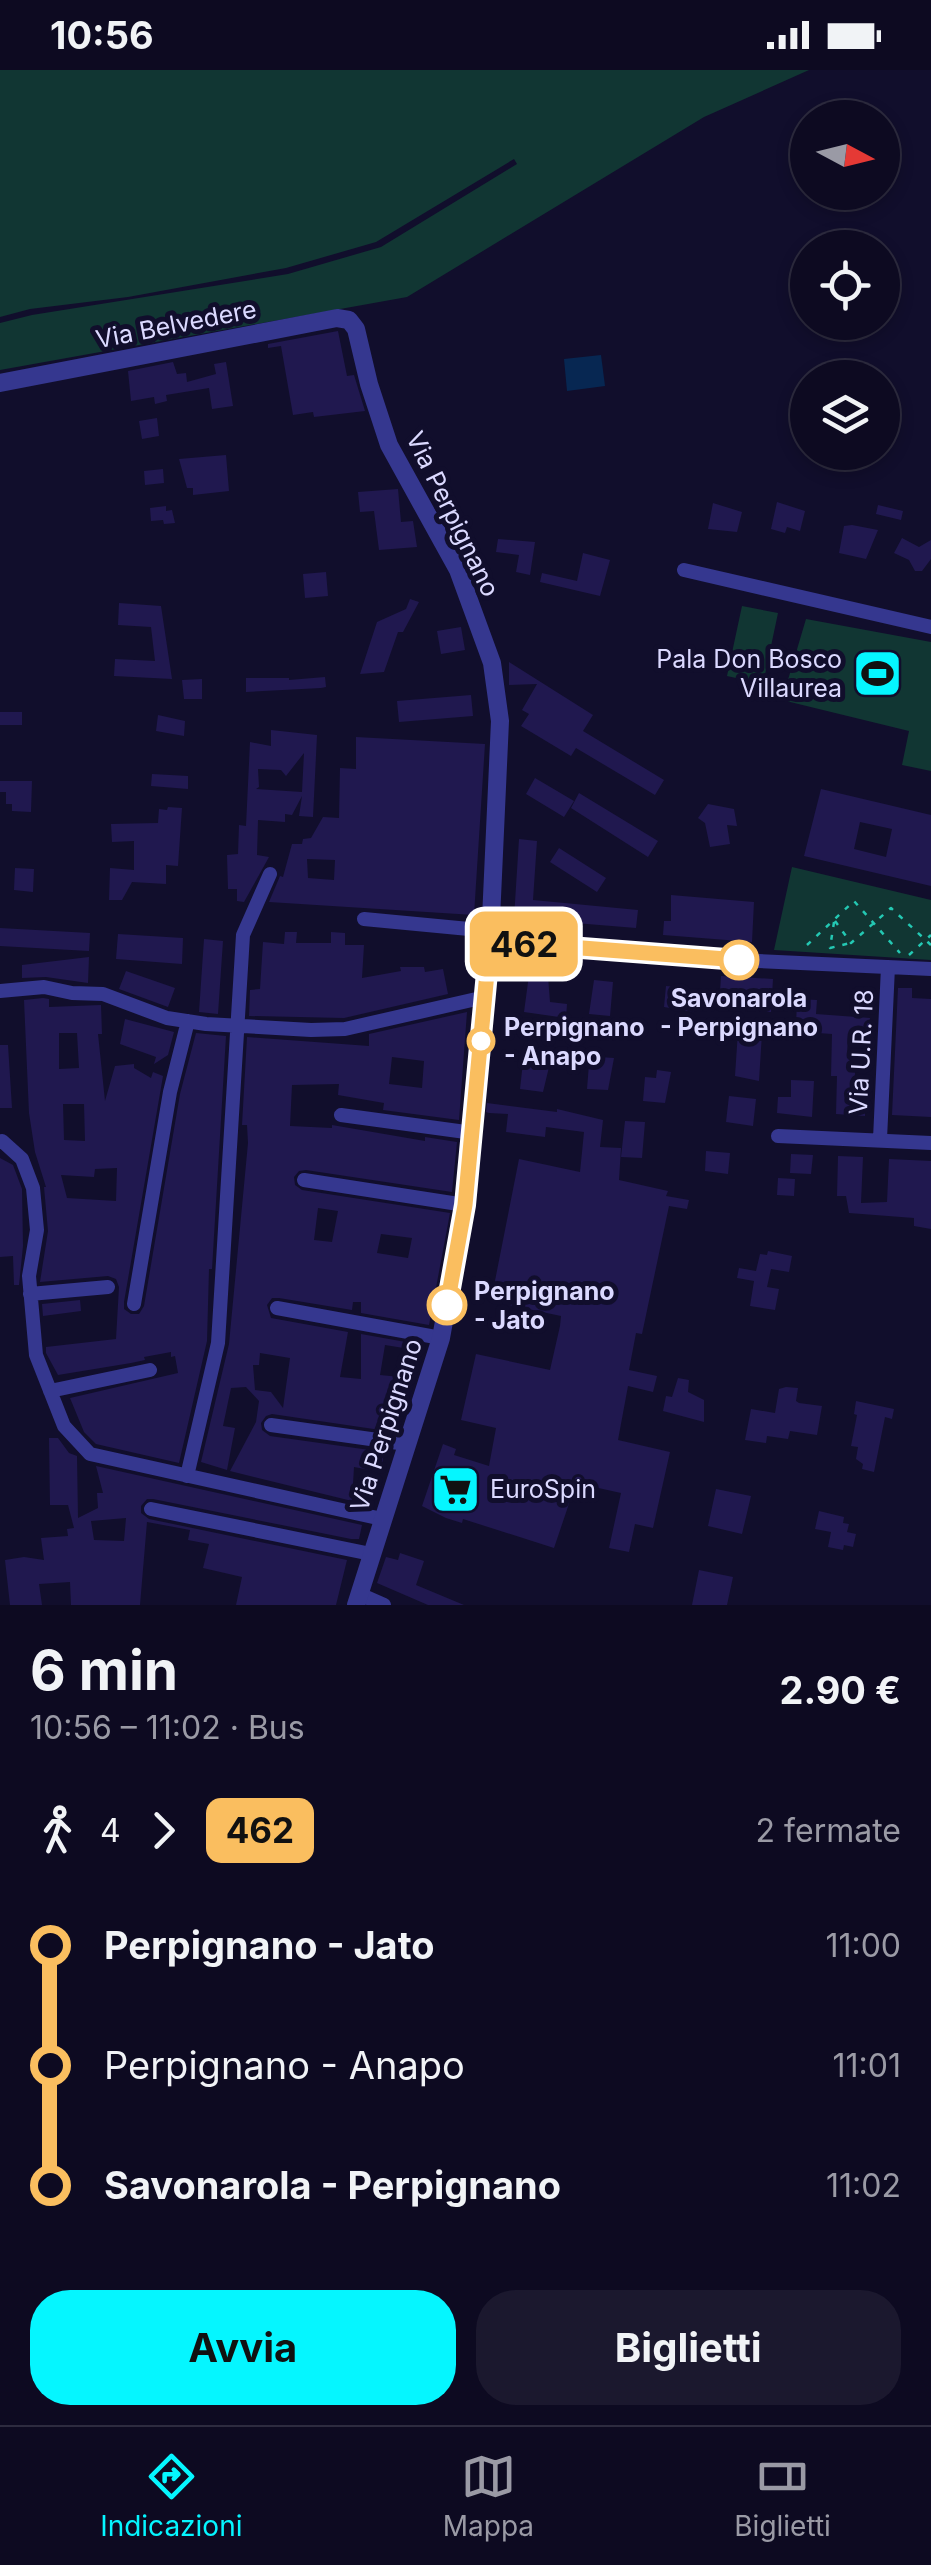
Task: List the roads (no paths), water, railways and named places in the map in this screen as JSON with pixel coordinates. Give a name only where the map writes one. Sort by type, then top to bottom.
[{"type":"street","name":"Via Belvedere","points":[[0,383],[337,318],[349,320],[356,329]]},
{"type":"street","name":"Via Perpignano","points":[[356,329],[389,445],[458,570],[492,663],[500,721],[490,936],[465,1205],[441,1338],[358,1600]]},
{"type":"street","points":[[684,570],[931,627]]},
{"type":"street","points":[[187,1476],[218,1343],[243,935],[270,874]]},
{"type":"street","points":[[364,918],[490,936],[713,959],[931,970]]},
{"type":"street","name":"Via U.R. 18","points":[[880,1139],[888,967]]},
{"type":"street","points":[[0,990],[44,987],[103,994],[167,1018],[310,1030],[346,1028],[485,997]]},
{"type":"street","points":[[134,1304],[170,1092],[188,1021]]},
{"type":"street","points":[[341,1115],[473,1133]]},
{"type":"street","points":[[778,1136],[931,1142]]},
{"type":"street","points":[[0,1142],[22,1159],[33,1188],[37,1230],[29,1276],[36,1355],[64,1426],[90,1454],[382,1519]]},
{"type":"street","points":[[304,1180],[465,1205]]},
{"type":"street","points":[[30,1294],[108,1286]]},
{"type":"street","points":[[277,1308],[441,1338]]},
{"type":"street","points":[[50,1391],[150,1370]]},
{"type":"street","points":[[272,1424],[406,1444]]},
{"type":"street","points":[[151,1508],[371,1554]]},
{"type":"street","points":[[358,1600],[384,1605]]},
{"type":"water","points":[[601,355],[605,386],[567,391],[564,359]]},
{"type":"place","name":"Pala Don Bosco Villaurea","points":[[877,673]]},
{"type":"place","name":"Savonarola - Perpignano","points":[[739,960]]},
{"type":"place","name":"Perpignano - Anapo","points":[[481,1041]]},
{"type":"place","name":"Perpignano - Jato","points":[[447,1305]]},
{"type":"place","name":"EuroSpin","points":[[455,1489]]}]
